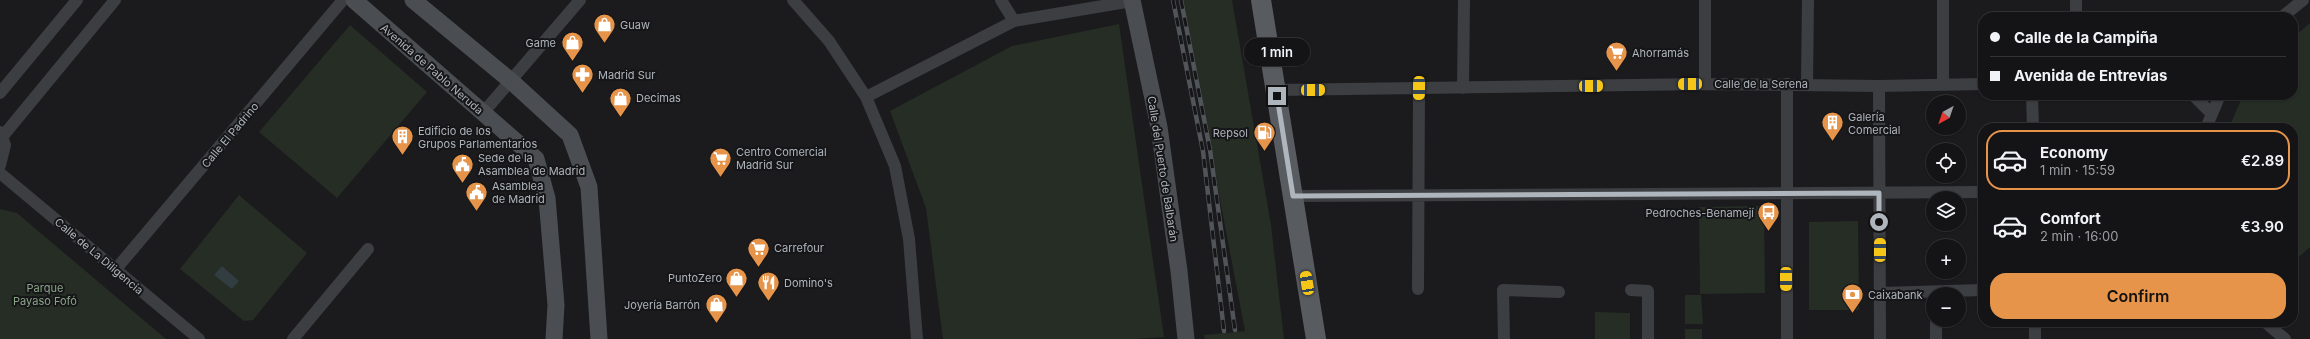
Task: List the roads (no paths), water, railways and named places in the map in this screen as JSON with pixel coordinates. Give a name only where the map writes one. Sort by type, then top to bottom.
[{"type":"main road","name":"Avenida de Pablo Neruda","points":[[354,0],[482,114],[536,159],[547,198],[556,305],[554,339]]},
{"type":"main road","points":[[413,0],[510,81],[570,135],[589,187],[599,339]]},
{"type":"main road","name":"Calle del Puerto de Balbarán","points":[[1132,0],[1159,127],[1179,271],[1186,339]]},
{"type":"main road","points":[[1261,0],[1316,339]]},
{"type":"street","points":[[0,93],[77,0]]},
{"type":"street","points":[[0,165],[4,154],[1,134],[115,0]]},
{"type":"street","name":"Calle El Padrino","points":[[116,269],[343,0]]},
{"type":"street","points":[[482,114],[580,0]]},
{"type":"street","points":[[793,0],[829,40],[866,97],[895,166],[909,240],[917,339]]},
{"type":"street","points":[[1001,0],[1014,21]]},
{"type":"street","points":[[866,97],[1014,21],[1132,0]]},
{"type":"street","points":[[1463,88],[1464,0]]},
{"type":"street","points":[[1705,0],[1705,84]]},
{"type":"street","points":[[1807,85],[1808,0]]},
{"type":"street","points":[[1943,0],[1943,84]]},
{"type":"street","points":[[2076,0],[2076,12]]},
{"type":"street","points":[[2288,12],[2303,0]]},
{"type":"street","name":"Calle de la Serena","points":[[1276,90],[1705,84],[1879,86],[1978,84]]},
{"type":"street","points":[[1786,339],[1787,84]]},
{"type":"street","points":[[1879,86],[1880,339]]},
{"type":"street","points":[[1418,289],[1417,195],[1419,88]]},
{"type":"street","points":[[2032,100],[2033,123]]},
{"type":"street","points":[[2198,100],[2212,114]]},
{"type":"street","points":[[2208,123],[2218,100]]},
{"type":"street","name":"Calle de La Diligencia","points":[[0,173],[199,339]]},
{"type":"street","points":[[1293,196],[1978,192]]},
{"type":"street","points":[[293,339],[368,249]]},
{"type":"street","points":[[1504,339],[1503,290],[1559,292]]},
{"type":"street","points":[[1631,290],[1648,291],[1648,339]]},
{"type":"street","points":[[1966,291],[1978,290]]},
{"type":"street","points":[[1880,293],[1926,293]]},
{"type":"street","points":[[1936,327],[1936,339]]},
{"type":"street","points":[[2035,327],[2035,339]]},
{"type":"street","points":[[2271,327],[2285,339]]},
{"type":"railway","points":[[1173,0],[1203,151],[1224,331]]},
{"type":"railway","points":[[1181,0],[1210,150],[1235,330]]},
{"type":"place","name":"Guaw","points":[[605,44]]},
{"type":"place","name":"Game","points":[[572,62]]},
{"type":"place","name":"Ahorramás","points":[[1617,72]]},
{"type":"place","name":"Madrid Sur","points":[[582,94]]},
{"type":"place","name":"Decimas","points":[[621,118]]},
{"type":"place","name":"Galería Comercial","points":[[1833,142]]},
{"type":"place","name":"Repsol","points":[[1264,152]]},
{"type":"place","name":"Edificio de los Grupos Parlamentarios","points":[[402,156]]},
{"type":"place","name":"Centro Comercial Madrid Sur","points":[[721,178]]},
{"type":"place","name":"Sede de la Asamblea de Madrid","points":[[462,184]]},
{"type":"place","name":"Asamblea de Madrid","points":[[477,212]]},
{"type":"place","name":"Pedroches-Benamejí","points":[[1769,232]]},
{"type":"place","name":"Carrefour","points":[[759,268]]},
{"type":"place","name":"PuntoZero","points":[[737,298]]},
{"type":"place","name":"Domino's","points":[[769,302]]},
{"type":"place","name":"Caixabank","points":[[1853,314]]},
{"type":"place","name":"Joyería Barrón","points":[[716,324]]},
{"type":"park label","name":"Parque Payaso Fofó","points":[[45,294]]}]
